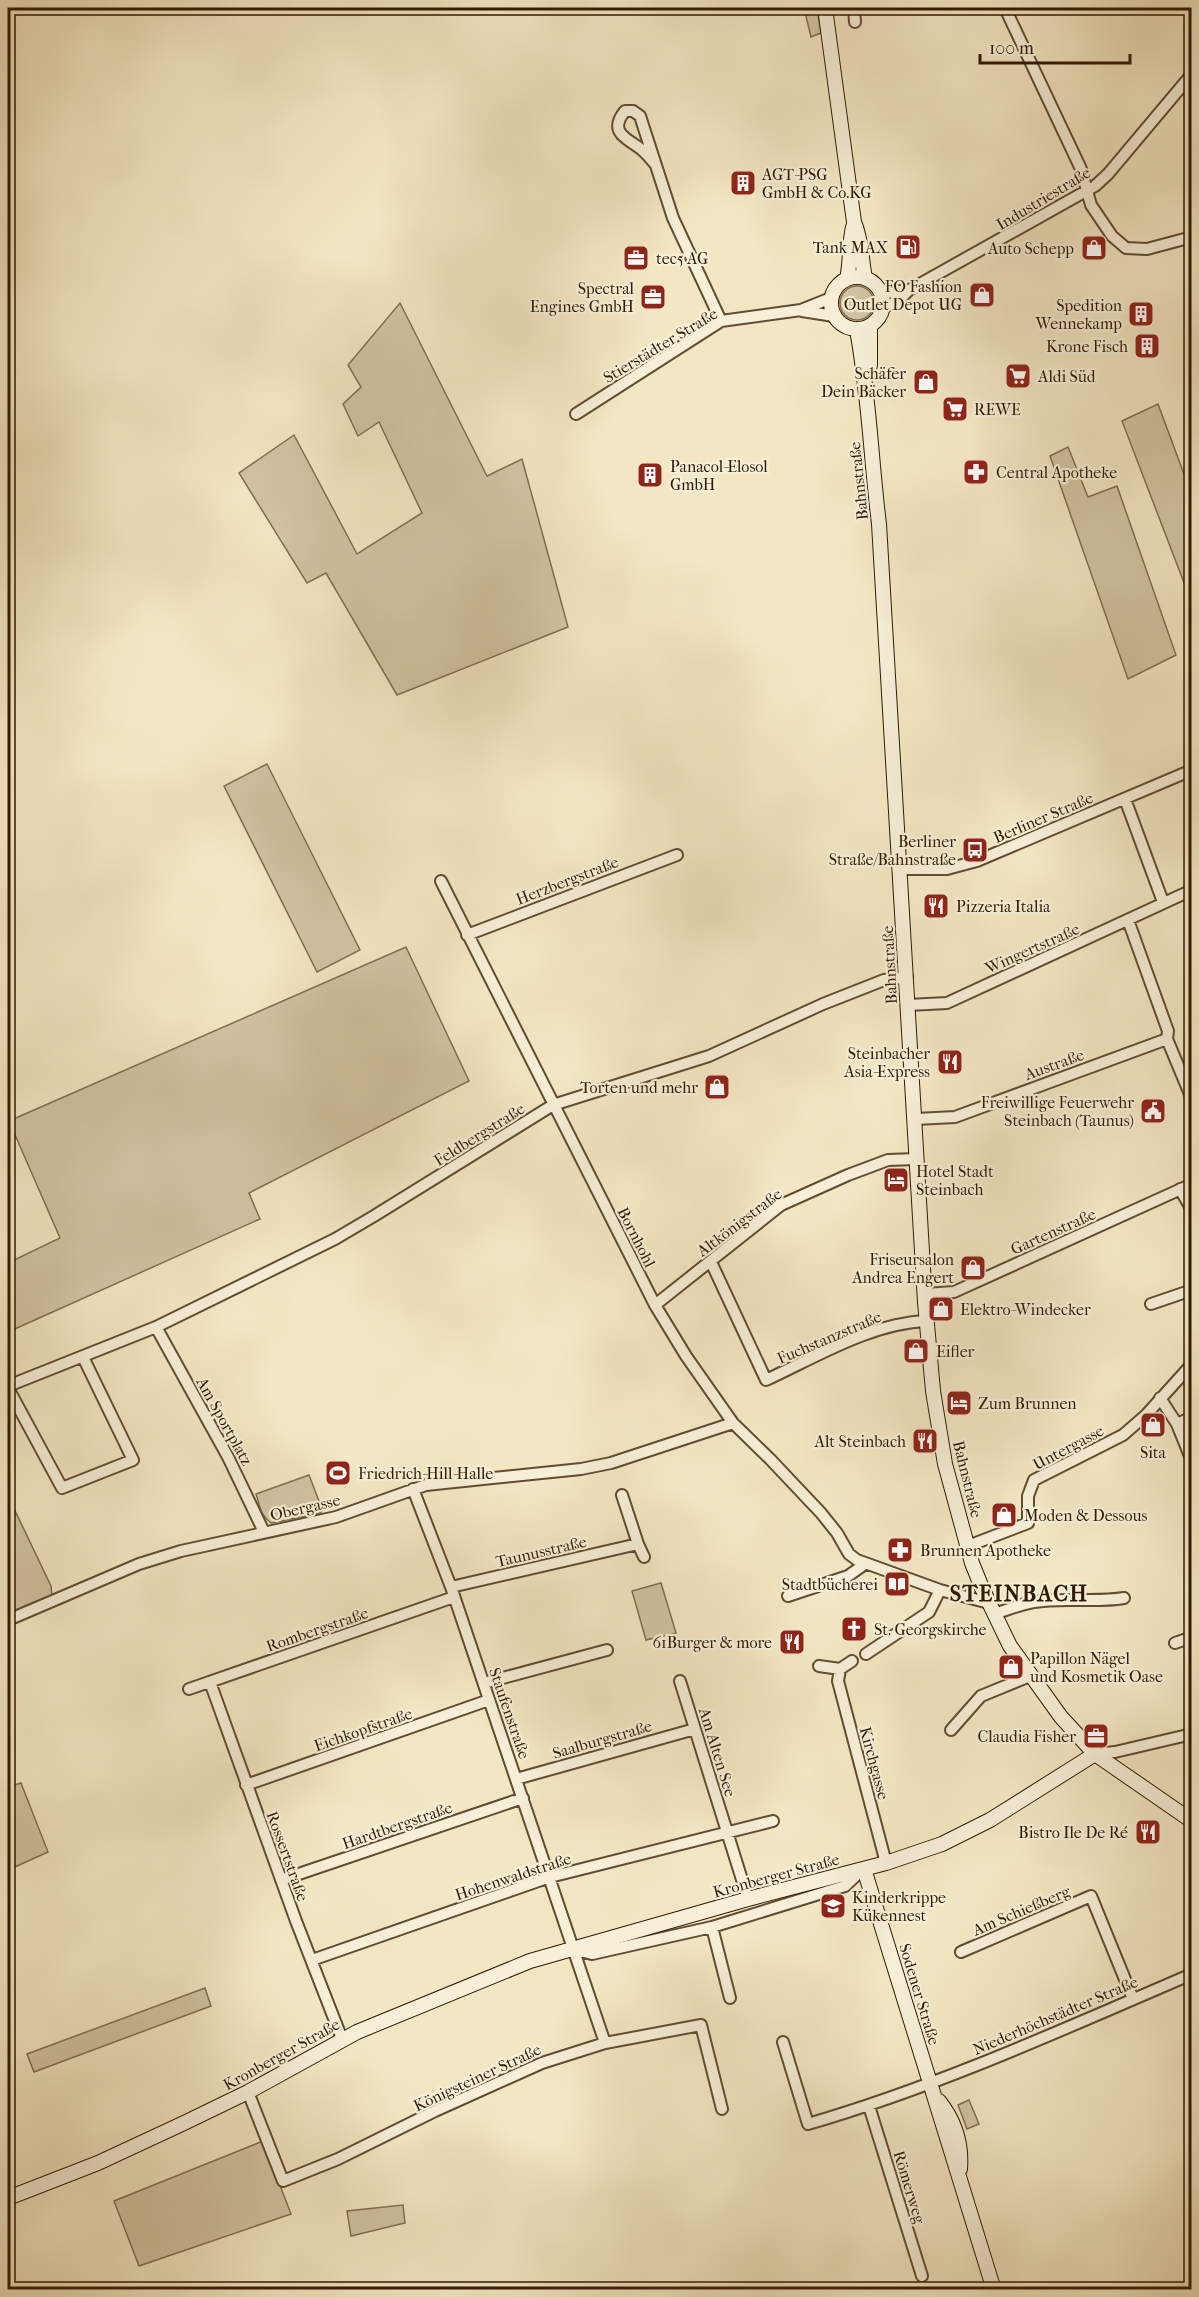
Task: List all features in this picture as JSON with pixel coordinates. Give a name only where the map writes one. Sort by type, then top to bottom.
[{"type":"main road","points":[[825,8],[854,222],[860,235],[861,261],[865,278]]},
{"type":"main road","points":[[847,279],[851,262],[851,237],[854,222]]},
{"type":"main road","points":[[865,278],[878,287],[882,300],[881,315],[864,328],[847,328],[834,316],[831,298],[837,286],[847,279],[865,278]]},
{"type":"main road","name":"Bahnstraße","points":[[864,328],[870,365],[866,380],[868,423],[879,525],[925,1294],[933,1391],[945,1464],[978,1579],[1010,1646],[1030,1676],[1067,1724],[1095,1754],[1191,1821]]},
{"type":"main road","points":[[864,1869],[942,1844],[990,1820],[1095,1754]]},
{"type":"main road","name":"Kronberger Straße","points":[[8,2198],[98,2163],[248,2092],[342,2039],[530,1960],[747,1899],[864,1869]]},
{"type":"main road","name":"Sodener Straße","points":[[864,1869],[994,2289]]},
{"type":"street","points":[[854,8],[855,22]]},
{"type":"street","points":[[1005,8],[1081,169],[1091,205],[1112,236],[1126,248],[1147,249],[1191,237]]},
{"type":"street","name":"Industriestraße","points":[[882,300],[897,302],[909,290],[1087,191],[1108,174],[1191,74]]},
{"type":"street","points":[[655,164],[643,151],[622,136],[617,127],[625,111],[633,111],[640,116],[673,218],[722,321]]},
{"type":"street","name":"Stierstädter Straße","points":[[576,414],[722,321],[801,310],[831,298]]},
{"type":"street","name":"Stierstädter Straße","points":[[801,310],[834,316]]},
{"type":"street","name":"Berliner Straße","points":[[900,869],[948,869],[977,861],[1191,770]]},
{"type":"street","points":[[1125,799],[1163,902]]},
{"type":"street","name":"Herzbergstraße","points":[[467,935],[677,855]]},
{"type":"street","name":"Bornhohl","points":[[441,881],[655,1305],[686,1356],[733,1424],[821,1513],[837,1533],[849,1554],[865,1564],[890,1571],[991,1609]]},
{"type":"street","name":"Wingertstraße","points":[[908,1005],[947,1003],[1191,890]]},
{"type":"street","points":[[1128,920],[1168,1031],[1167,1039],[1191,1099]]},
{"type":"street","name":"Feldbergstraße","points":[[83,1357],[133,1460],[62,1488],[8,1387],[156,1327],[344,1233],[553,1105],[709,1056],[823,1004],[884,980],[907,977]]},
{"type":"street","name":"Austraße","points":[[916,1119],[954,1117],[1167,1039]]},
{"type":"street","name":"Altkönigstraße","points":[[655,1305],[763,1219],[792,1200],[888,1160],[917,1159]]},
{"type":"street","name":"Gartenstraße","points":[[925,1294],[954,1293],[1191,1184]]},
{"type":"street","points":[[1180,1189],[1191,1210]]},
{"type":"street","name":"Fuchstanzstraße","points":[[711,1262],[766,1380],[878,1329],[909,1321],[927,1321]]},
{"type":"street","points":[[1151,1304],[1191,1290]]},
{"type":"street","name":"Am Sportplatz","points":[[156,1327],[228,1457],[264,1532]]},
{"type":"street","name":"Untergasse","points":[[968,1546],[1028,1523],[1028,1496],[1034,1480],[1123,1436],[1191,1364]]},
{"type":"street","points":[[1160,1398],[1177,1424],[1191,1461]]},
{"type":"street","points":[[1177,1424],[1191,1417]]},
{"type":"street","name":"Obergasse","points":[[8,1620],[139,1564],[181,1551],[336,1517],[413,1489],[441,1482],[581,1469],[611,1463],[733,1424]]},
{"type":"street","name":"Staufenstraße","points":[[413,1489],[453,1592],[573,1948]]},
{"type":"street","points":[[622,1494],[644,1557]]},
{"type":"street","name":"Taunusstraße","points":[[453,1592],[638,1544]]},
{"type":"street","points":[[788,1596],[848,1576],[865,1564]]},
{"type":"street","points":[[866,1654],[928,1612],[940,1590]]},
{"type":"street","name":"Rombergstraße","points":[[189,1689],[453,1592]]},
{"type":"street","points":[[991,1609],[1068,1599],[1102,1602],[1124,1598]]},
{"type":"street","points":[[1175,1643],[1191,1637]]},
{"type":"street","points":[[484,1683],[607,1650]]},
{"type":"street","points":[[819,1666],[840,1669],[852,1661]]},
{"type":"street","name":"Kirchgasse","points":[[840,1669],[838,1681],[886,1863]]},
{"type":"street","points":[[951,1730],[981,1696],[1030,1676]]},
{"type":"street","name":"Am Alten See","points":[[680,1681],[747,1899]]},
{"type":"street","name":"Rossertstraße","points":[[210,1682],[281,1880],[342,2039]]},
{"type":"street","name":"Eichkopfstraße","points":[[246,1785],[489,1700]]},
{"type":"street","name":"Saalburgstraße","points":[[516,1779],[695,1729]]},
{"type":"street","points":[[1095,1754],[1115,1752],[1191,1734]]},
{"type":"street","name":"Hardtbergstraße","points":[[281,1880],[523,1798]]},
{"type":"street","points":[[727,1831],[773,1821]]},
{"type":"street","name":"Hohenwaldstraße","points":[[312,1960],[550,1878],[727,1831]]},
{"type":"street","name":"Kronberger Straße","points":[[573,1948],[592,1954],[712,1927],[846,1886],[864,1869]]},
{"type":"street","name":"Am Schießberg","points":[[960,1952],[1091,1896],[1133,1999]]},
{"type":"street","points":[[712,1927],[730,1998]]},
{"type":"street","points":[[573,1948],[605,2043]]},
{"type":"street","name":"Niederhöchstädter Straße","points":[[783,2042],[808,2124],[932,2089],[1191,1974]]},
{"type":"street","name":"Königsteiner Straße","points":[[248,2092],[283,2181],[338,2159],[435,2111],[551,2059],[605,2043],[701,2025],[722,2109]]},
{"type":"street","name":"Römerweg","points":[[869,2106],[922,2276]]},
{"type":"shaded area","points":[[804,8],[817,8],[821,33],[811,37]]},
{"type":"shaded area","points":[[857,286],[869,291],[874,303],[869,315],[857,320],[845,315],[840,303],[845,291]]},
{"type":"shaded area","points":[[400,303],[487,476],[522,459],[568,627],[397,695],[326,573],[307,583],[239,473],[294,435],[357,554],[422,513],[379,422],[358,436],[343,404],[361,387],[348,365]]},
{"type":"shaded area","points":[[1158,404],[1191,493],[1191,601],[1122,421]]},
{"type":"shaded area","points":[[1068,447],[1088,497],[1117,486],[1176,655],[1128,679],[1050,456]]},
{"type":"shaded area","points":[[267,764],[360,950],[317,972],[224,786]]},
{"type":"shaded area","points":[[406,947],[469,1081],[249,1193],[260,1219],[8,1332],[8,1263],[60,1238],[9,1121]]},
{"type":"shaded area","points":[[309,1475],[322,1509],[321,1513],[271,1523],[267,1520],[256,1494]]},
{"type":"shaded area","points":[[8,1496],[51,1586],[52,1597],[8,1614]]},
{"type":"shaded area","points":[[661,1583],[676,1633],[646,1640],[632,1591]]},
{"type":"shaded area","points":[[21,1783],[48,1852],[8,1870],[8,1787]]},
{"type":"shaded area","points":[[205,1988],[211,2006],[34,2072],[27,2054]]},
{"type":"shaded area","points":[[969,2100],[979,2124],[967,2129],[958,2105]]},
{"type":"shaded area","points":[[263,2141],[291,2214],[139,2266],[114,2201]]},
{"type":"shaded area","points":[[403,2205],[405,2223],[351,2236],[347,2211]]},
{"type":"place","name":"AGT-PSG GmbH & Co.KG","points":[[743,183]]},
{"type":"place","name":"Tank MAX","points":[[908,247]]},
{"type":"place","name":"Auto Schepp","points":[[1094,248]]},
{"type":"place","name":"tec5 AG","points":[[636,258]]},
{"type":"place","name":"FO Fashion Outlet Depot UG","points":[[982,295]]},
{"type":"place","name":"Spectral Engines GmbH","points":[[653,297]]},
{"type":"place","name":"Spedition Wennekamp","points":[[1141,314]]},
{"type":"place","name":"Krone Fisch","points":[[1147,346]]},
{"type":"place","name":"Aldi Süd","points":[[1018,376]]},
{"type":"place","name":"Schäfer Dein Bäcker","points":[[926,382]]},
{"type":"place","name":"REWE","points":[[955,409]]},
{"type":"place","name":"Central Apotheke","points":[[976,472]]},
{"type":"place","name":"Panacol-Elosol GmbH","points":[[650,475]]},
{"type":"place","name":"Berliner Straße/Bahnstraße","points":[[975,850]]},
{"type":"place","name":"Pizzeria Italia","points":[[936,906]]},
{"type":"place","name":"Steinbacher Asia-Express","points":[[950,1062]]},
{"type":"place","name":"Torten und mehr","points":[[717,1087]]},
{"type":"place","name":"Freiwillige Feuerwehr Steinbach (Taunus)","points":[[1153,1111]]},
{"type":"place","name":"Hotel Stadt Steinbach","points":[[896,1180]]},
{"type":"place","name":"Friseursalon Andrea Engert","points":[[973,1268]]},
{"type":"place","name":"Elektro-Windecker","points":[[941,1309]]},
{"type":"place","name":"Eifler","points":[[916,1351]]},
{"type":"place","name":"Zum Brunnen","points":[[959,1403]]},
{"type":"place","name":"Sita","points":[[1153,1425]]},
{"type":"place","name":"Alt Steinbach","points":[[925,1441]]},
{"type":"place","name":"Friedrich-Hill-Halle","points":[[338,1473]]},
{"type":"place","name":"Moden & Dessous","points":[[1004,1515]]},
{"type":"place","name":"Brunnen Apotheke","points":[[900,1550]]},
{"type":"place","name":"Stadtbücherei","points":[[897,1584]]},
{"type":"place","name":"St. Georgskirche","points":[[854,1629]]},
{"type":"place","name":"61Burger & more","points":[[792,1642]]},
{"type":"place","name":"Papillon Nägel und Kosmetik Oase","points":[[1011,1667]]},
{"type":"place","name":"Claudia Fisher","points":[[1096,1736]]},
{"type":"place","name":"Bistro Ile De Ré","points":[[1148,1832]]},
{"type":"place","name":"Kinderkrippe Kükennest","points":[[833,1906]]},
{"type":"district","name":"STEINBACH","points":[[1019,1593]]}]
